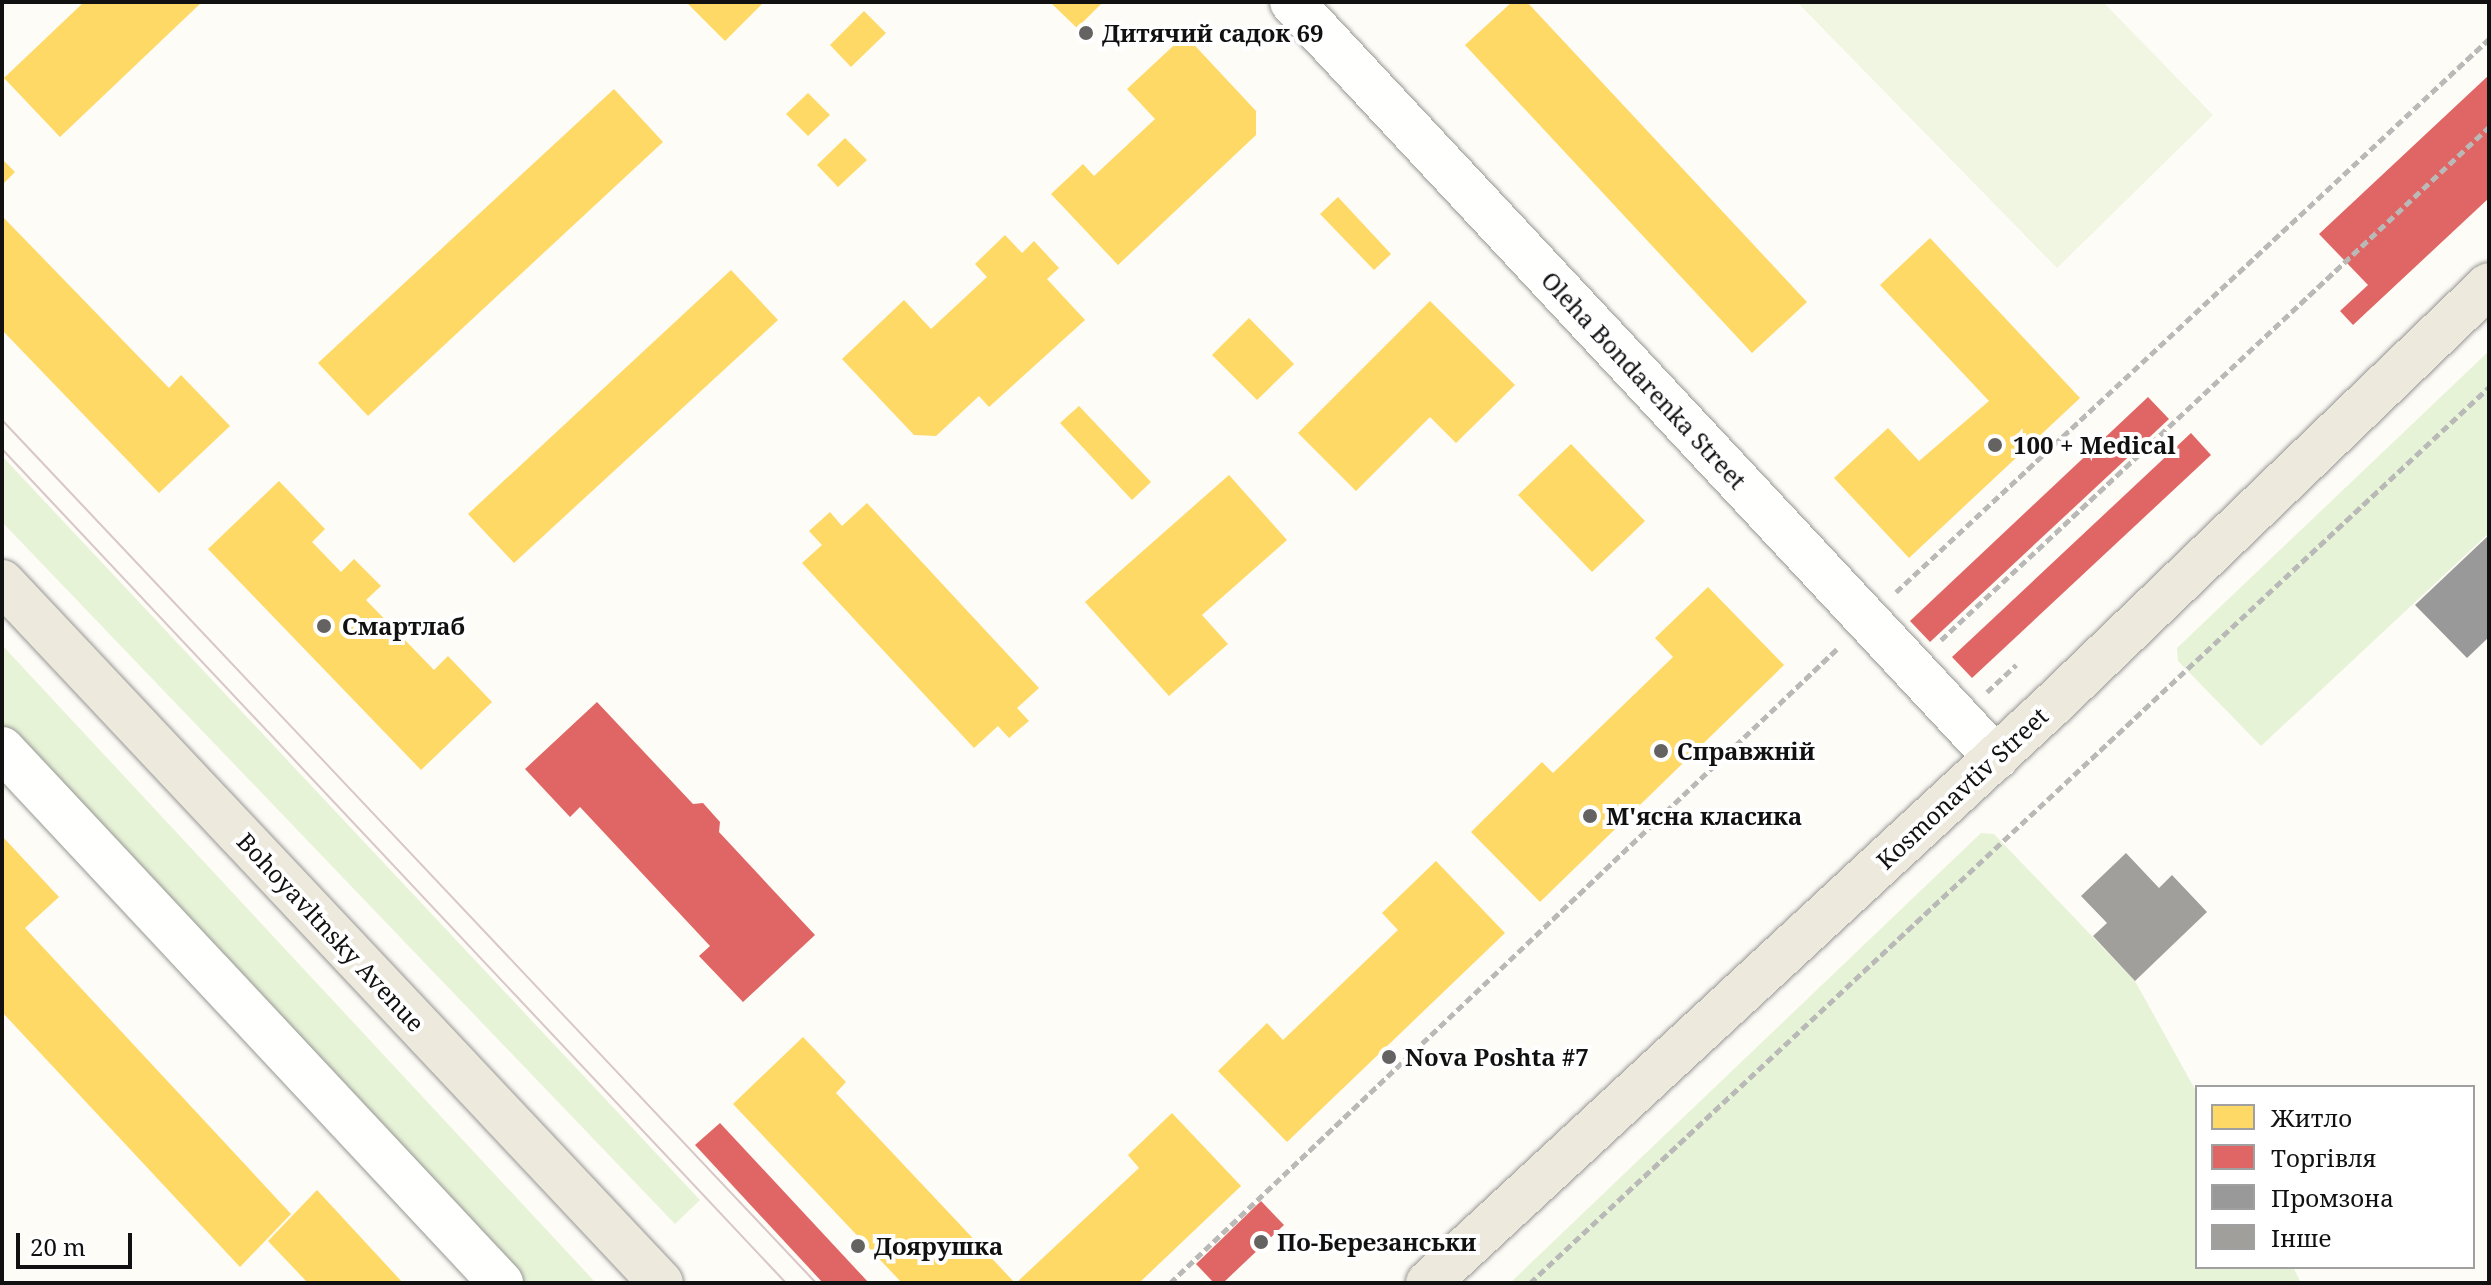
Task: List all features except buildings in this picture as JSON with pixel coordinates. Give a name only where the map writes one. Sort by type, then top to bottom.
[{"type":"main road","name":"Kosmonavtiv Street","points":[[1428,1283],[1996,758],[2489,285]]},
{"type":"main road","name":"Bohoyavltnsky Avenue","points":[[2,582],[661,1283]]},
{"type":"street","name":"Oleha Bondarenka Street","points":[[1292,2],[1996,758]]},
{"type":"street","points":[[2,749],[501,1283]]},
{"type":"path","points":[[1170,1283],[1868,619],[2489,39]]},
{"type":"path","points":[[1935,646],[2489,127]]},
{"type":"path","points":[[1530,1283],[2489,387]]},
{"type":"green space","points":[[1797,2],[2103,2],[2213,115],[2057,268]]},
{"type":"green space","points":[[2489,351],[2489,533],[2261,746],[2178,661],[2177,648]]},
{"type":"green space","points":[[2,456],[700,1200],[675,1224],[2,522]]},
{"type":"green space","points":[[2,645],[596,1283],[521,1283],[2,728]]},
{"type":"green space","points":[[1981,833],[1994,834],[2135,981],[2195,1089],[2195,1269],[2294,1269],[2301,1283],[1510,1283]]},
{"type":"tram line","points":[[2,420],[816,1283]]},
{"type":"tram line","points":[[2,449],[786,1283]]},
{"type":"place","name":"Дитячий садок 69","points":[[1086,33]]},
{"type":"place","name":"100 + Medical","points":[[1995,445]]},
{"type":"place","name":"Смартлаб","points":[[324,626]]},
{"type":"place","name":"Справжній","points":[[1661,751]]},
{"type":"place","name":"М'ясна класика","points":[[1590,816]]},
{"type":"place","name":"Nova Poshta #7","points":[[1389,1057]]},
{"type":"place","name":"По-Березанськи","points":[[1261,1242]]},
{"type":"place","name":"Доярушка","points":[[858,1246]]}]
